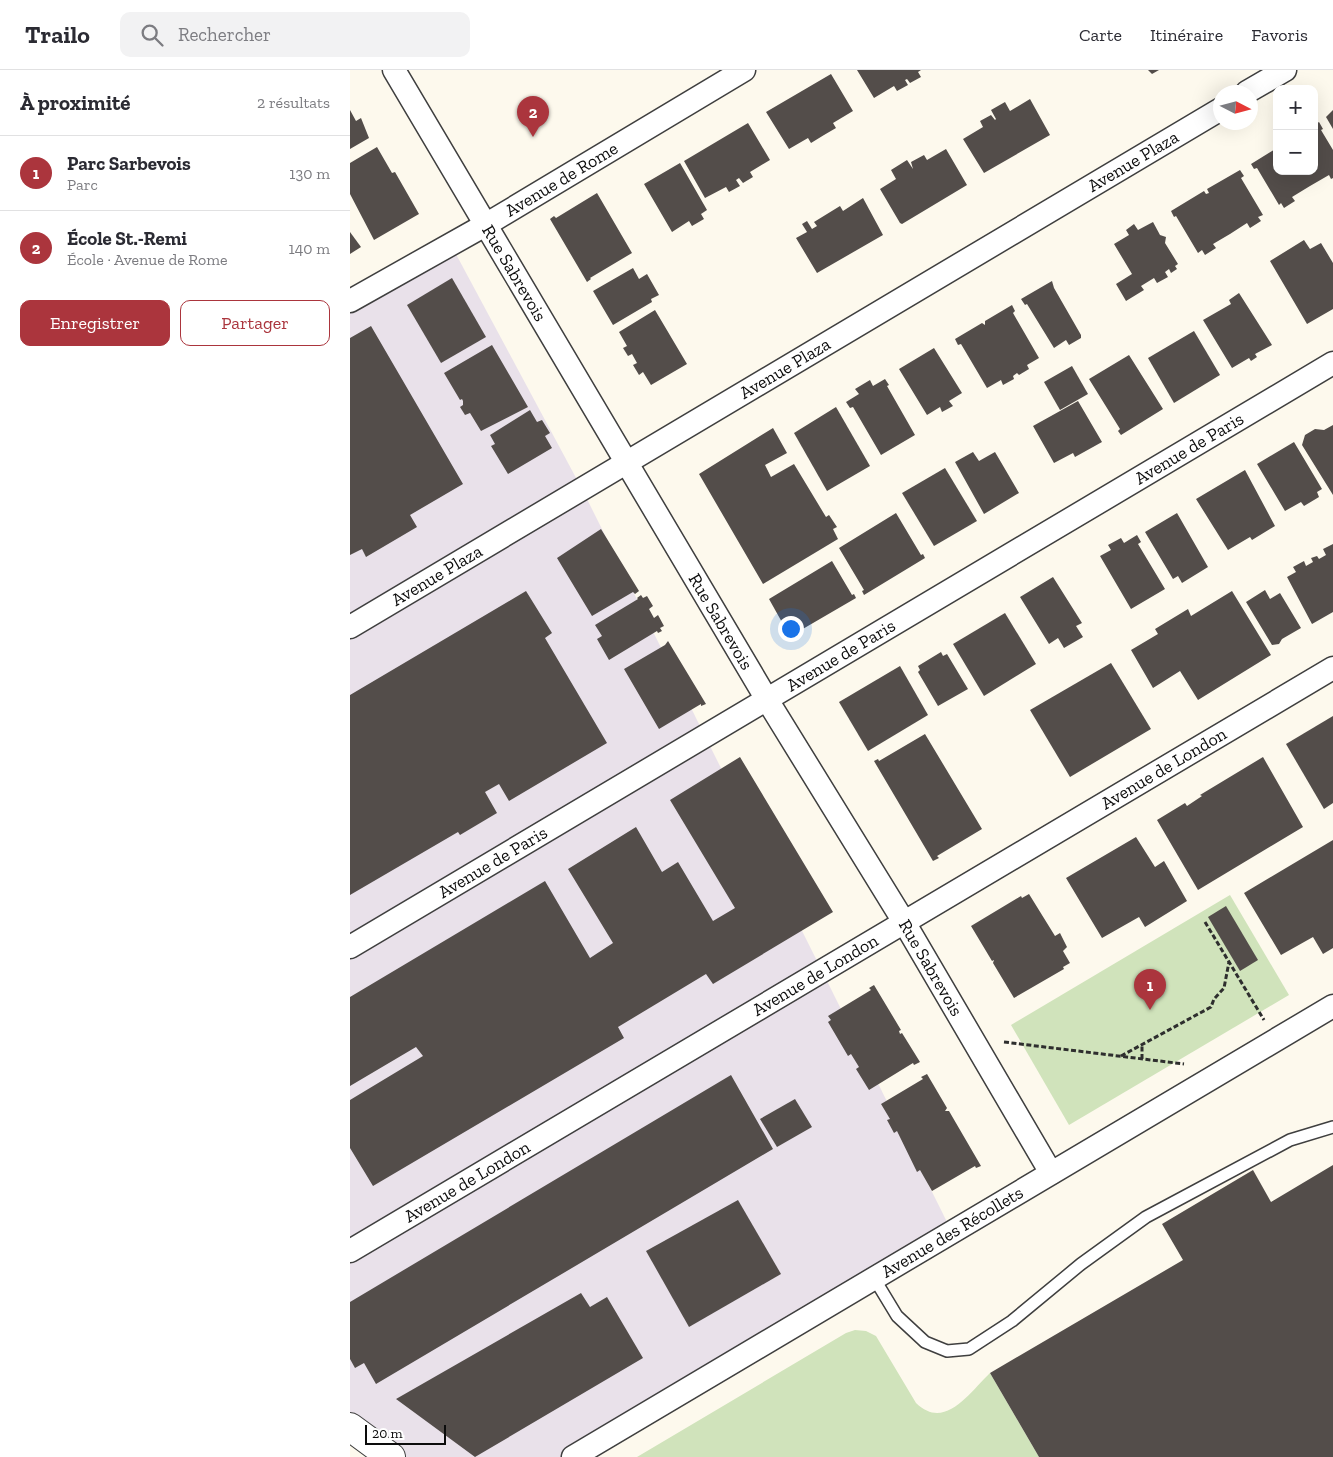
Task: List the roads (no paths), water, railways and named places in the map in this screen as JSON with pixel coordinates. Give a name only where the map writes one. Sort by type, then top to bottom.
[{"type":"street","name":"Rue Sabrevois","points":[[394,70],[628,462],[766,698],[904,922],[1051,1173]]},
{"type":"street","name":"Avenue de Rome","points":[[350,301],[487,224],[744,70]]},
{"type":"street","points":[[1258,86],[1285,70]]},
{"type":"street","name":"Avenue Plaza","points":[[350,627],[1213,112]]},
{"type":"street","name":"Avenue de Paris","points":[[350,947],[766,698],[1333,363]]},
{"type":"street","name":"Avenue de London","points":[[350,1251],[1333,668]]},
{"type":"street","name":"Avenue des Récollets","points":[[573,1457],[1333,1006]]},
{"type":"street","points":[[350,1427],[391,1457]]},
{"type":"lane","points":[[874,1278],[897,1316],[925,1342],[947,1351],[969,1349],[1012,1321],[1081,1264],[1146,1217],[1290,1140],[1333,1127]]},
{"type":"place","name":"École St.-Remi","points":[[533,137]]},
{"type":"place","name":"Parc Sarbevois","points":[[1150,1010]]}]
